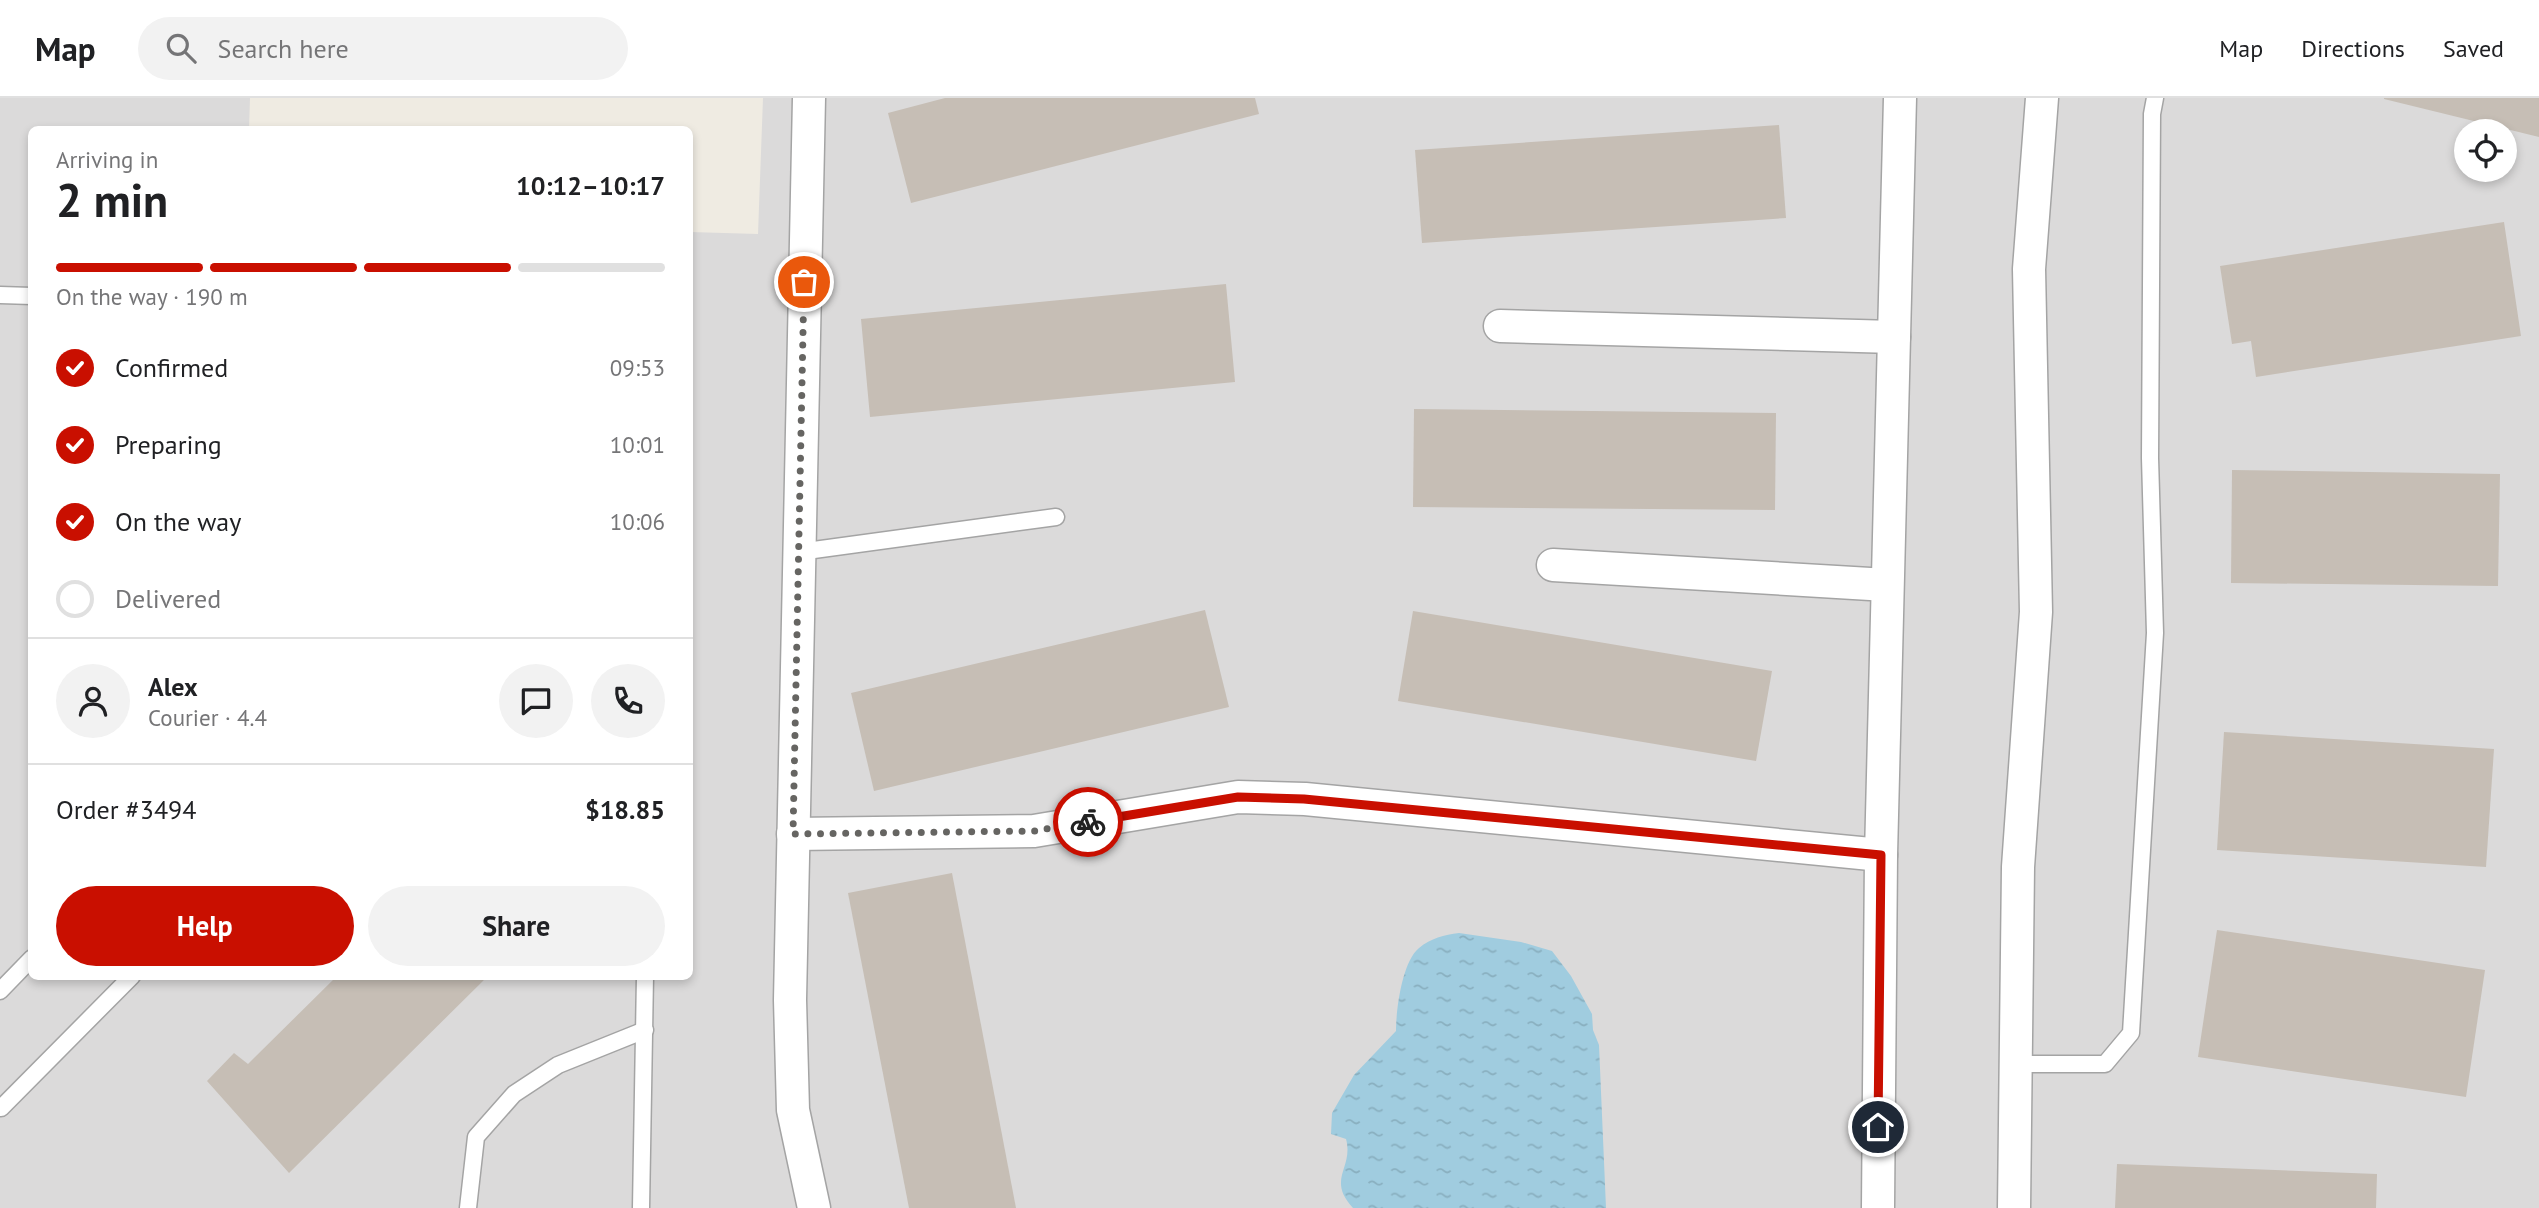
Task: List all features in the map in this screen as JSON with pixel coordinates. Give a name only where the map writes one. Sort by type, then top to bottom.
[{"type":"street","points":[[809,98],[790,999],[793,1110],[814,1208]]},
{"type":"street","points":[[1878,1208],[1881,855],[1900,98]]},
{"type":"street","points":[[2014,1208],[2018,867],[2036,612],[2029,269],[2042,98]]},
{"type":"street","points":[[1500,326],[1894,337]]},
{"type":"street","points":[[1553,565],[1887,585]]},
{"type":"street","points":[[793,834],[1034,831],[1238,797],[1304,799],[1881,855]]},
{"type":"lane","points":[[2015,1064],[2105,1064],[2130,1033],[2155,633],[2150,458],[2152,114],[2155,98]]},
{"type":"lane","points":[[0,295],[28,296]]},
{"type":"lane","points":[[799,552],[1056,516]]},
{"type":"lane","points":[[0,991],[28,962]]},
{"type":"lane","points":[[1,1108],[128,980]]},
{"type":"lane","points":[[642,1208],[645,980]]},
{"type":"lane","points":[[468,1208],[476,1137],[514,1094],[558,1065],[645,1030]]},
{"type":"shaded area","points":[[0,98],[250,98],[249,126],[28,126],[28,980],[693,980],[693,232],[758,234],[763,98],[2539,98],[2539,1208],[0,1208]]},
{"type":"water","points":[[1459,933],[1521,942],[1552,951],[1571,976],[1592,1014],[1593,1030],[1599,1045],[1606,1208],[1353,1208],[1345,1198],[1341,1181],[1347,1158],[1346,1139],[1331,1134],[1332,1113],[1354,1075],[1396,1031],[1401,987],[1413,955],[1433,939]]},
{"type":"building","points":[[945,98],[1255,98],[1259,114],[911,203],[888,113]]},
{"type":"building","points":[[2539,98],[2539,137],[2517,132],[2517,119],[2466,119],[2384,99]]},
{"type":"building","points":[[1779,125],[1786,218],[1422,243],[1415,150]]},
{"type":"building","points":[[2504,222],[2521,336],[2256,377],[2251,341],[2232,344],[2220,266]]},
{"type":"building","points":[[1226,284],[1235,382],[870,417],[861,319]]},
{"type":"building","points":[[1414,409],[1776,413],[1775,510],[1413,507]]},
{"type":"building","points":[[2232,470],[2500,474],[2498,586],[2231,583]]},
{"type":"building","points":[[1205,610],[1229,707],[874,791],[851,693]]},
{"type":"building","points":[[1413,611],[1772,671],[1756,761],[1398,701]]},
{"type":"building","points":[[2224,732],[2494,749],[2486,867],[2217,850]]},
{"type":"building","points":[[952,873],[1016,1208],[909,1208],[848,893]]},
{"type":"building","points":[[2217,930],[2485,970],[2466,1097],[2198,1057]]},
{"type":"building","points":[[333,980],[484,980],[289,1173],[207,1081],[234,1053],[248,1064]]},
{"type":"building","points":[[2117,1164],[2377,1174],[2376,1208],[2115,1208]]},
{"type":"way so far","points":[[804,282],[793,834],[1034,831],[1088,822]]},
{"type":"route","points":[[1088,822],[1238,797],[1304,799],[1881,855],[1878,1127]]}]
